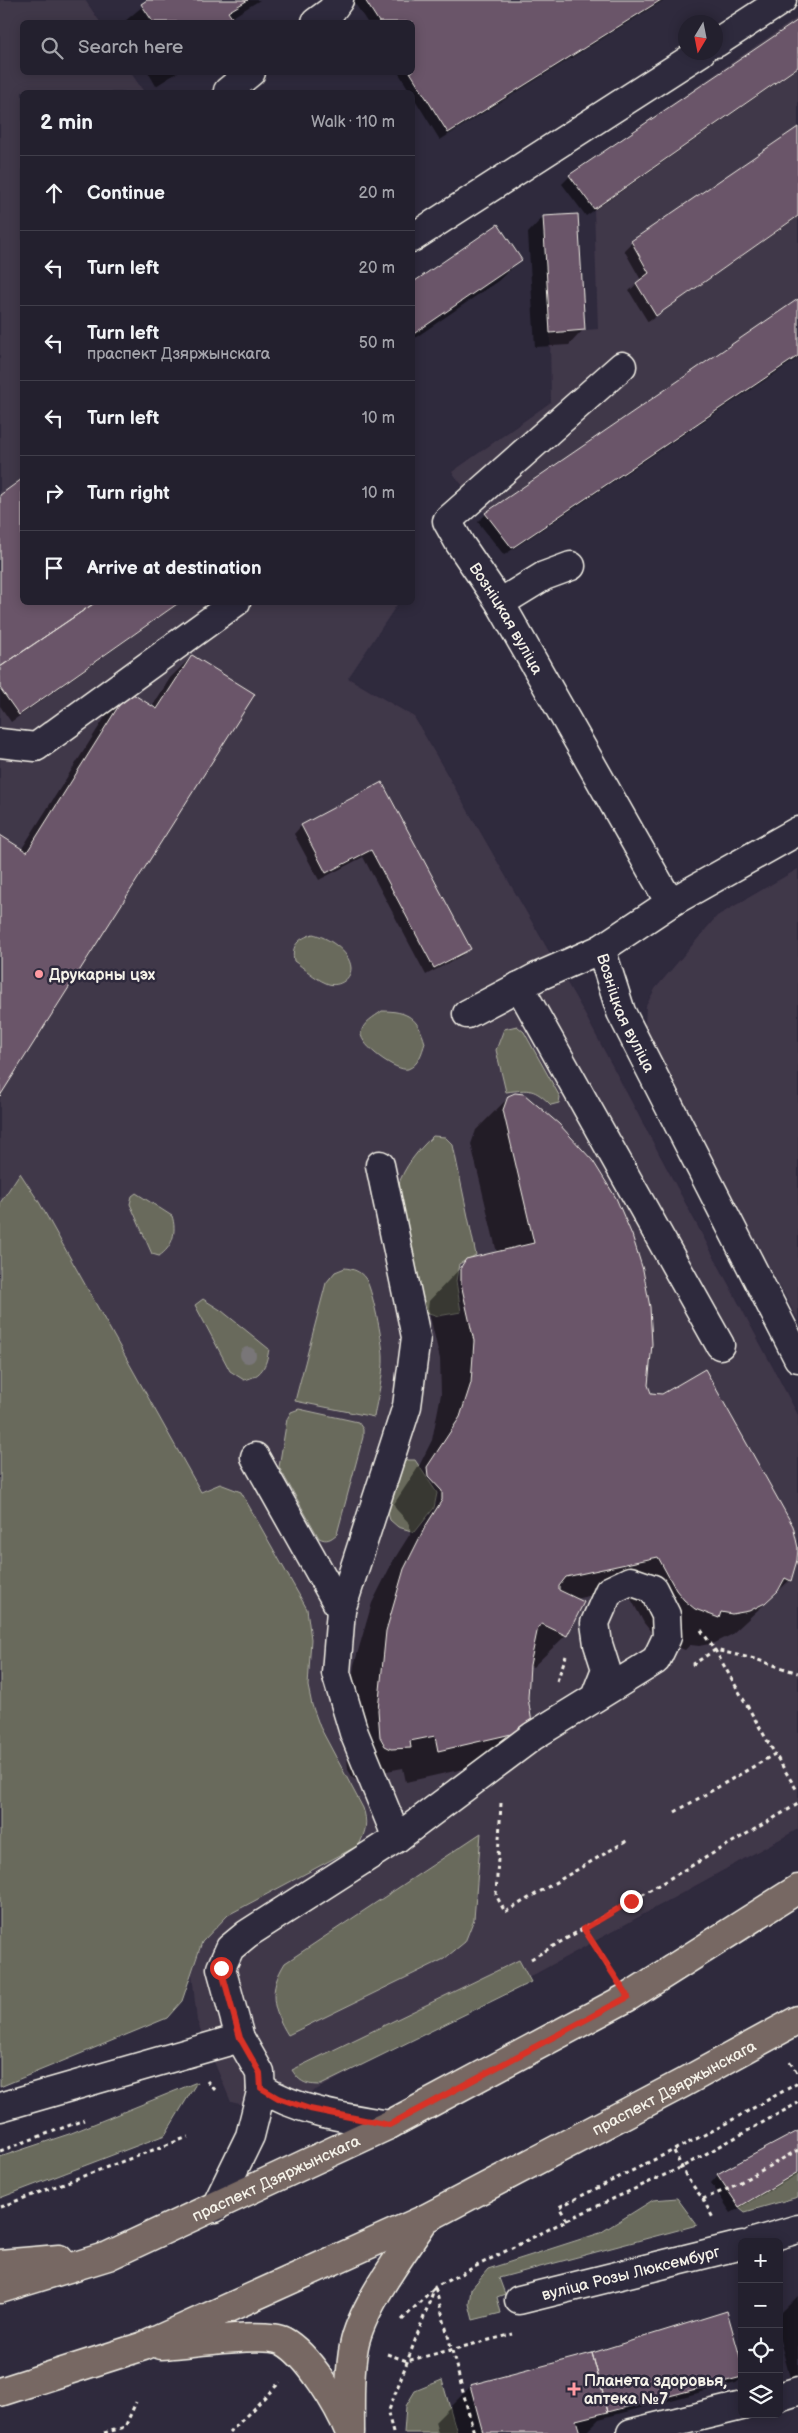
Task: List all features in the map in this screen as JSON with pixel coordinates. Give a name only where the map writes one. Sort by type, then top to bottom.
[{"type":"main road","name":"праспект Дзяржынскага","points":[[0,2288],[108,2256],[215,2208],[389,2125],[628,1997],[798,1889]]},
{"type":"main road","name":"праспект Дзяржынскага","points":[[0,2392],[144,2346],[425,2219],[798,2020]]},
{"type":"main road","points":[[350,2432],[350,2377],[354,2344],[362,2322],[380,2288],[425,2219]]},
{"type":"main road","points":[[0,2264],[108,2256]]},
{"type":"main road","points":[[144,2346],[194,2343],[240,2337],[282,2340],[304,2357],[350,2432]]},
{"type":"street","points":[[319,20],[330,11],[339,0]]},
{"type":"street","points":[[723,38],[782,0]]},
{"type":"street","points":[[415,236],[688,60]]},
{"type":"street","points":[[229,90],[248,75]]},
{"type":"street","name":"Возніцкая вуліца","points":[[622,366],[447,521],[460,544],[500,603],[670,903],[600,948],[621,1012],[798,1358]]},
{"type":"street","points":[[500,603],[544,576],[571,566]]},
{"type":"street","points":[[0,743],[36,747],[232,605]]},
{"type":"street","points":[[670,903],[798,831]]},
{"type":"street","points":[[467,1014],[519,986],[600,948]]},
{"type":"street","points":[[519,986],[720,1345]]},
{"type":"street","points":[[380,1165],[416,1337],[406,1406],[341,1610],[336,1673],[354,1733],[397,1838]]},
{"type":"street","points":[[255,1457],[341,1610]]},
{"type":"street","points":[[389,2125],[310,2109],[278,2098],[260,2080],[240,2038],[221,1968],[230,1948],[397,1838],[533,1736],[595,1697]]},
{"type":"street","points":[[0,2107],[240,2038]]},
{"type":"street","points":[[215,2208],[250,2136],[260,2080]]},
{"type":"street","points":[[768,2238],[798,2229]]},
{"type":"street","name":"вуліца Розы Люксембург","points":[[519,2300],[738,2246]]},
{"type":"street","points":[[631,2433],[738,2407]]},
{"type":"path","points":[[698,1626],[715,1650],[798,1792]]},
{"type":"path","points":[[715,1650],[755,1658],[798,1673]]},
{"type":"path","points":[[555,1687],[566,1654]]},
{"type":"path","points":[[675,1812],[775,1754]]},
{"type":"path","points":[[501,1799],[496,1895],[505,1912],[628,1840]]},
{"type":"path","points":[[531,1959],[798,1804]]},
{"type":"path","points":[[584,1929],[628,1997]]},
{"type":"path","points":[[566,2220],[560,2207],[674,2151],[798,2083]]},
{"type":"path","points":[[400,2321],[435,2287],[566,2220],[682,2167],[798,2103]]},
{"type":"path","points":[[0,2208],[188,2137]]},
{"type":"path","points":[[674,2151],[703,2199],[728,2189],[798,2150]]},
{"type":"path","points":[[435,2287],[474,2433]]},
{"type":"path","points":[[394,2433],[388,2412],[435,2287]]},
{"type":"path","points":[[382,2352],[407,2361],[478,2343]]},
{"type":"path","points":[[229,2433],[283,2379]]},
{"type":"path","points":[[104,2433],[125,2427],[136,2402]]},
{"type":"shaded area","points":[[0,0],[85,0],[99,20],[20,20],[20,75],[132,75],[143,90],[20,90],[20,605],[397,605],[348,678],[414,717],[582,1009],[798,1415],[798,1829],[526,1979],[274,2112],[231,2102],[197,2021],[192,1974],[202,1942],[228,1915],[359,1845],[365,1832],[367,1819],[320,1727],[19,1174],[0,1203]]},
{"type":"shaded area","points":[[798,17],[798,356],[512,548],[452,472],[551,402],[550,333],[598,329],[594,209],[569,175]]},
{"type":"shaded area","points":[[798,869],[798,1320],[650,1046],[645,1026],[646,1006],[655,989],[717,916]]},
{"type":"green space","points":[[313,934],[325,938],[347,956],[351,968],[346,980],[334,985],[326,983],[313,976],[294,961],[293,955],[297,943]]},
{"type":"green space","points":[[382,1011],[399,1012],[411,1018],[419,1027],[425,1043],[415,1065],[408,1069],[396,1066],[380,1057],[366,1045],[362,1038],[361,1033],[364,1026]]},
{"type":"green space","points":[[517,1026],[524,1032],[560,1097],[559,1103],[551,1105],[540,1095],[531,1091],[506,1092],[496,1050],[504,1029]]},
{"type":"green space","points":[[433,1136],[445,1137],[453,1145],[476,1255],[459,1264],[456,1281],[461,1312],[438,1316],[426,1312],[420,1299],[398,1186],[412,1159]]},
{"type":"green space","points":[[20,1173],[39,1202],[201,1492],[220,1484],[241,1492],[307,1609],[311,1639],[308,1686],[312,1705],[320,1727],[363,1808],[366,1822],[365,1831],[359,1845],[228,1915],[202,1942],[182,2001],[167,2018],[0,2087],[0,1203]]},
{"type":"green space","points":[[136,1193],[172,1216],[173,1238],[168,1248],[159,1256],[152,1254],[130,1204],[132,1196]]},
{"type":"green space","points":[[345,1268],[361,1274],[368,1283],[379,1328],[383,1349],[383,1364],[374,1417],[295,1401],[326,1283],[335,1272]]},
{"type":"green space","points":[[203,1299],[222,1311],[269,1349],[265,1366],[255,1376],[244,1380],[230,1371],[195,1305]]},
{"type":"green space","points":[[299,1409],[358,1422],[363,1429],[363,1437],[337,1534],[329,1539],[319,1538],[279,1467],[287,1419],[291,1412]]},
{"type":"green space","points":[[407,1460],[415,1460],[437,1493],[434,1508],[415,1532],[398,1527],[390,1520],[387,1510],[400,1466]]},
{"type":"green space","points":[[481,1833],[474,1919],[465,1942],[444,1959],[288,2035],[278,2017],[274,1999],[276,1982],[285,1963]]},
{"type":"green space","points":[[519,1960],[531,1982],[321,2085],[304,2082],[292,2070]]},
{"type":"green space","points":[[197,2082],[165,2135],[0,2198],[0,2157],[69,2134]]},
{"type":"green space","points":[[798,2172],[798,2197],[745,2212],[739,2207]]},
{"type":"green space","points":[[677,2198],[697,2225],[499,2278],[505,2294],[497,2297],[501,2313],[473,2320],[469,2304],[471,2289],[488,2269],[600,2233],[653,2200]]},
{"type":"green space","points":[[442,2380],[457,2433],[404,2433],[406,2406],[415,2391]]},
{"type":"building","points":[[147,0],[248,0],[228,12],[234,20],[152,20],[141,4]]},
{"type":"building","points":[[365,0],[661,0],[448,133],[412,75],[415,75],[415,20],[378,20]]},
{"type":"building","points":[[798,20],[798,67],[594,209],[569,175]]},
{"type":"building","points":[[798,127],[798,216],[656,316],[636,283],[649,273],[631,241]]},
{"type":"building","points":[[578,214],[585,330],[550,333],[543,216]]},
{"type":"building","points":[[498,224],[522,260],[415,333],[415,281]]},
{"type":"building","points":[[798,299],[798,356],[512,548],[485,513]]},
{"type":"building","points":[[20,480],[20,605],[92,605],[0,667],[0,495]]},
{"type":"building","points":[[92,605],[176,605],[19,715],[0,688],[0,667]]},
{"type":"building","name":"Друкарны цэх","points":[[192,655],[255,694],[0,1096],[0,835],[27,852],[128,691],[157,709]]},
{"type":"building","points":[[382,782],[471,949],[434,968],[371,850],[326,873],[301,825]]},
{"type":"building","points":[[515,1093],[524,1094],[559,1124],[593,1161],[616,1198],[632,1235],[643,1270],[650,1307],[652,1344],[648,1385],[651,1393],[662,1394],[705,1369],[793,1526],[798,1548],[797,1560],[791,1581],[785,1578],[778,1591],[765,1603],[749,1611],[732,1614],[721,1612],[719,1618],[695,1609],[684,1600],[676,1590],[658,1557],[566,1577],[559,1586],[559,1590],[584,1602],[567,1636],[542,1624],[538,1627],[530,1665],[528,1698],[533,1729],[438,1751],[435,1736],[410,1741],[411,1748],[391,1749],[385,1746],[380,1737],[378,1710],[386,1631],[404,1569],[425,1527],[442,1500],[442,1491],[428,1476],[427,1467],[460,1417],[471,1383],[474,1341],[461,1284],[461,1267],[466,1259],[534,1243],[503,1110],[508,1096]]},
{"type":"building","points":[[798,2131],[798,2172],[739,2207],[717,2174]]},
{"type":"building","points":[[727,2311],[738,2350],[738,2378],[608,2412],[592,2353]]},
{"type":"building","points":[[592,2353],[608,2412],[576,2420],[580,2433],[483,2433],[470,2385]]},
{"type":"place","name":"Друкарны цэх","points":[[39,974]]},
{"type":"place","name":"Планета здоровья, аптека №7","points":[[574,2389]]},
{"type":"route","points":[[221,1968],[240,2038],[260,2073],[261,2088],[278,2098],[310,2109],[336,2116],[389,2125],[628,1997],[584,1929],[631,1901]]}]
